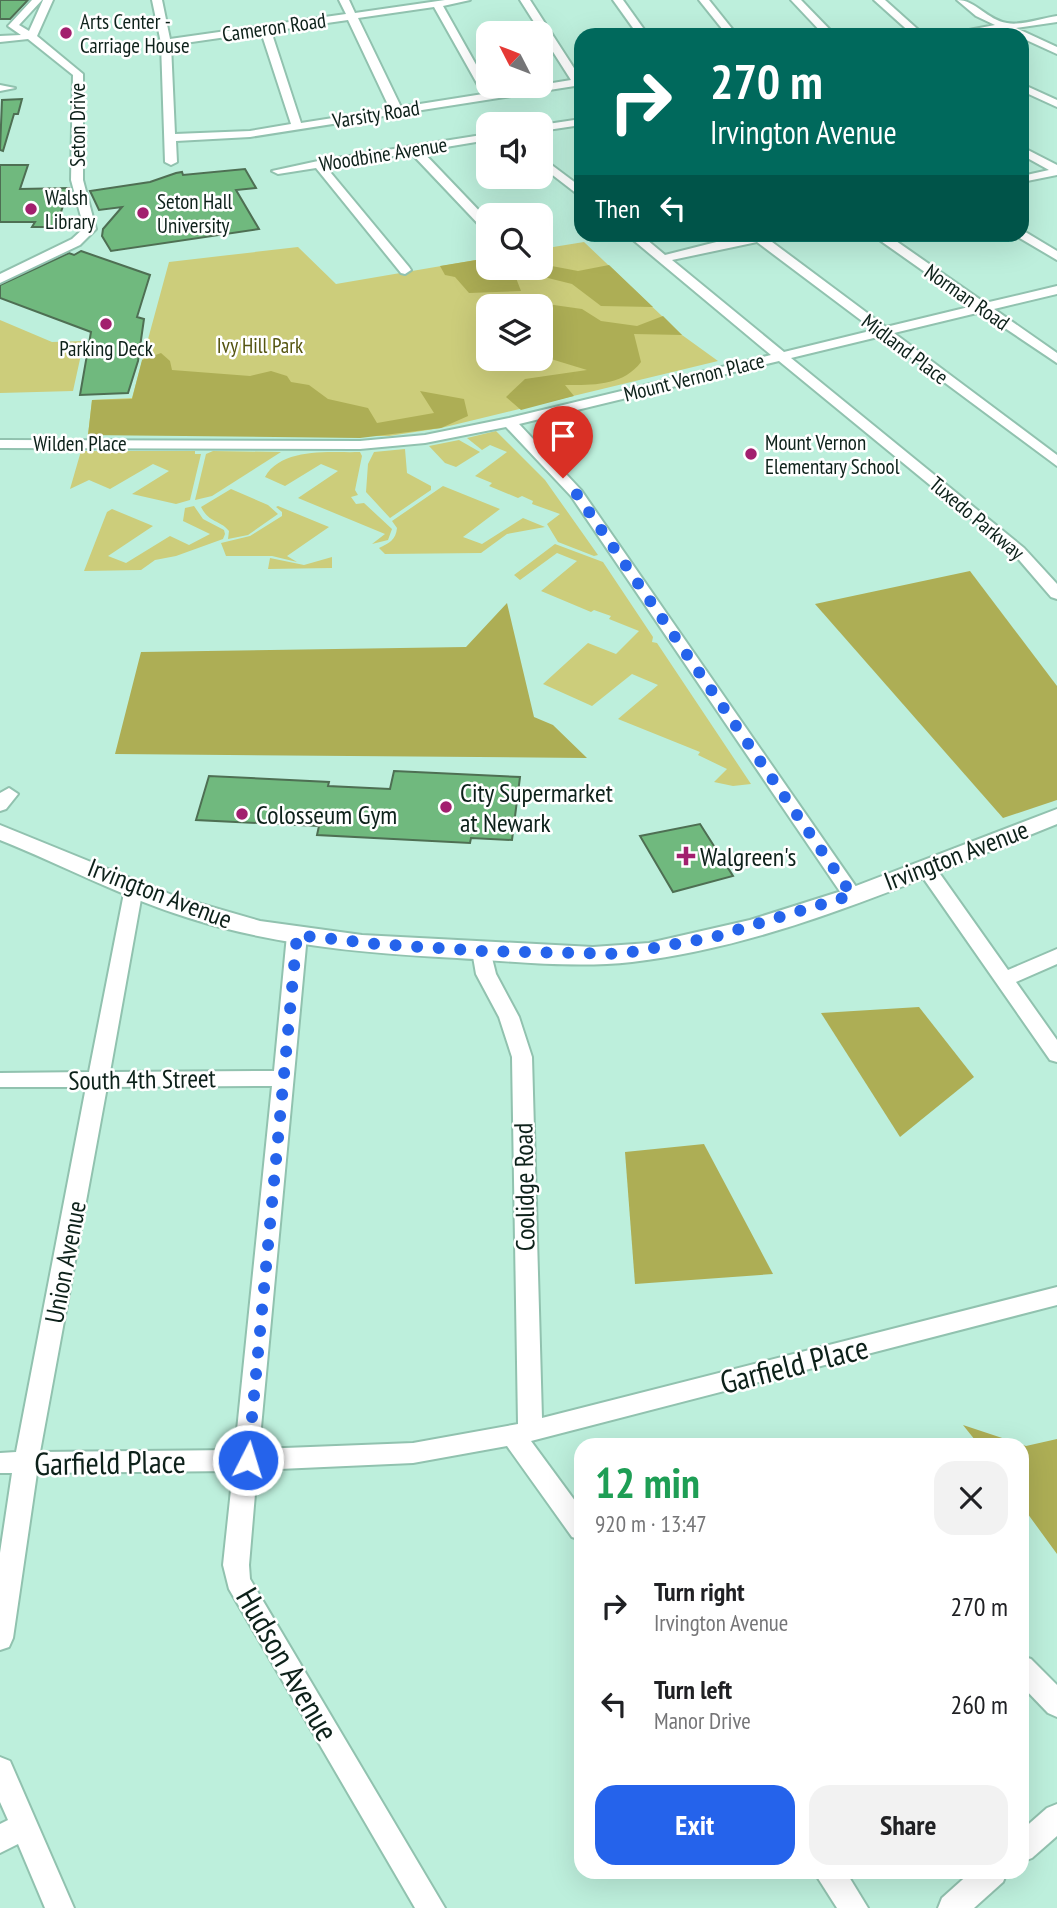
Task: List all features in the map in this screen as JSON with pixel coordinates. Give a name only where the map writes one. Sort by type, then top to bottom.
[{"type":"main road","name":"Irvington Avenue","points":[[0,832],[134,888],[214,917],[297,935],[377,944],[598,956],[647,952],[746,929],[852,895],[1057,816]]},
{"type":"street","name":"Seton Drive","points":[[0,279],[75,242],[90,229],[77,180],[78,74],[13,26],[37,0]]},
{"type":"street","points":[[0,40],[27,37],[48,0]]},
{"type":"street","points":[[157,0],[166,43],[171,162]]},
{"type":"street","points":[[344,0],[397,111]]},
{"type":"street","name":"Cameron Road","points":[[166,43],[466,0]]},
{"type":"street","points":[[525,0],[574,74]]},
{"type":"street","points":[[618,0],[638,28]]},
{"type":"street","points":[[704,0],[726,28]]},
{"type":"street","points":[[796,0],[823,28]]},
{"type":"street","points":[[879,0],[911,28]]},
{"type":"street","points":[[962,0],[979,14],[1006,27]]},
{"type":"street","points":[[437,4],[476,73]]},
{"type":"street","points":[[999,28],[1057,19]]},
{"type":"street","points":[[265,29],[297,127]]},
{"type":"street","points":[[1029,38],[1057,51]]},
{"type":"street","name":"Varsity Road","points":[[553,86],[574,83]]},
{"type":"street","points":[[1029,90],[1057,104]]},
{"type":"street","name":"Varsity Road","points":[[170,138],[250,134],[477,98]]},
{"type":"street","points":[[553,126],[574,123]]},
{"type":"street","name":"Woodbine Avenue","points":[[278,171],[476,139]]},
{"type":"street","points":[[414,149],[476,214]]},
{"type":"street","points":[[1029,154],[1057,171]]},
{"type":"street","points":[[318,164],[405,270]]},
{"type":"street","points":[[553,169],[574,187]]},
{"type":"street","points":[[1029,178],[1057,171]]},
{"type":"street","points":[[1029,238],[1057,256]]},
{"type":"street","name":"Tuxedo Parkway","points":[[642,242],[1019,551],[1057,594]]},
{"type":"street","points":[[662,259],[731,242]]},
{"type":"street","name":"Midland Place","points":[[764,242],[1057,462]]},
{"type":"street","name":"Norman Road","points":[[889,242],[1057,359]]},
{"type":"street","name":"Mount Vernon Place","points":[[160,444],[384,444],[425,439],[509,422],[1057,290]]},
{"type":"street","points":[[509,422],[576,493],[852,895]]},
{"type":"street","name":"Wilden Place","points":[[0,444],[160,444]]},
{"type":"street","points":[[926,868],[1057,1055]]},
{"type":"street","name":"Union Avenue","points":[[0,1638],[26,1463],[134,888]]},
{"type":"street","name":"Hudson Avenue","points":[[297,935],[236,1565],[237,1581],[431,1908]]},
{"type":"street","name":"Coolidge Road","points":[[482,951],[486,974],[509,1017],[522,1057],[521,1433]]},
{"type":"street","points":[[1005,979],[1057,956]]},
{"type":"street","name":"South 4th Street","points":[[0,1080],[283,1078]]},
{"type":"street","name":"Garfield Place","points":[[0,1463],[248,1460],[413,1453],[521,1433],[1057,1296]]},
{"type":"street","points":[[521,1433],[574,1518]]},
{"type":"street","points":[[1029,1675],[1057,1704]]},
{"type":"street","points":[[0,1770],[12,1832],[60,1908]]},
{"type":"street","points":[[1029,1842],[1057,1818]]},
{"type":"street","points":[[833,1879],[854,1908]]},
{"type":"street","points":[[952,1908],[985,1879]]},
{"type":"green space","name":"Ivy Hill Park","points":[[584,242],[682,335],[718,361],[441,428],[389,436],[88,435],[92,400],[132,398],[169,262],[298,247],[336,284],[476,260],[476,280],[553,280],[553,247]]},
{"type":"green space","points":[[0,320],[52,342],[84,341],[73,391],[0,393]]},
{"type":"green space","points":[[496,431],[545,480],[598,555],[594,556],[558,542],[547,524],[560,514],[532,504],[533,501],[522,496],[518,498],[489,486],[492,483],[475,476],[507,452],[490,445],[482,450],[467,438]]},
{"type":"green space","points":[[459,440],[480,452],[456,467],[445,463],[429,446]]},
{"type":"green space","points":[[405,449],[407,473],[431,486],[431,490],[390,518],[366,492],[368,464],[374,452]]},
{"type":"green space","points":[[81,451],[195,451],[195,454],[201,454],[190,500],[176,504],[132,494],[169,471],[153,464],[110,489],[89,480],[70,489]]},
{"type":"green space","points":[[213,451],[281,452],[212,496],[195,500],[206,454]]},
{"type":"green space","points":[[321,452],[360,452],[362,456],[355,490],[358,495],[351,497],[356,504],[364,503],[392,529],[388,540],[372,544],[385,534],[298,498],[338,471],[321,464],[285,486],[265,477],[273,467],[295,456]]},
{"type":"green space","points":[[443,486],[500,509],[463,537],[482,544],[523,518],[545,527],[507,534],[481,553],[385,554],[379,548],[394,538],[397,528],[392,521]]},
{"type":"green space","points":[[231,489],[268,505],[278,514],[248,535],[228,539],[229,531],[211,519],[201,507]]},
{"type":"green space","points":[[194,506],[203,519],[224,530],[223,539],[176,556],[155,560],[141,570],[84,571],[107,512],[112,509],[153,526],[108,556],[126,563],[170,536],[189,545],[210,534],[183,521],[185,508]]},
{"type":"green space","points":[[276,507],[329,527],[287,556],[297,562],[272,556],[226,556],[221,543],[250,536],[282,516],[282,512]]},
{"type":"green space","points":[[555,544],[603,562],[653,637],[652,642],[657,643],[751,784],[733,786],[714,782],[727,769],[698,755],[700,752],[618,719],[658,685],[632,674],[592,706],[543,684],[588,643],[616,654],[639,631],[609,619],[611,616],[594,610],[591,612],[541,591],[577,561],[557,553],[520,580],[514,575]]},
{"type":"green space","points":[[332,557],[332,568],[268,569],[270,558],[304,565]]},
{"type":"shaded area","points":[[476,260],[476,280],[517,280],[521,291],[469,293],[455,277],[445,275],[440,266]]},
{"type":"shaded area","points":[[609,265],[653,307],[601,306],[572,284],[553,279],[553,266],[578,271]]},
{"type":"shaded area","points":[[553,305],[582,309],[601,321],[637,326],[663,316],[682,335],[634,334],[641,362],[634,370],[607,382],[565,385],[574,396],[521,410],[506,397],[525,379],[587,370],[553,360]]},
{"type":"shaded area","points":[[161,353],[170,361],[172,370],[250,376],[271,371],[287,376],[291,382],[309,385],[328,399],[368,408],[377,423],[434,413],[420,391],[464,399],[468,416],[441,428],[360,438],[88,435],[92,400],[132,399],[142,360]]},
{"type":"shaded area","points":[[970,571],[1057,686],[1057,800],[1003,818],[815,604]]},
{"type":"shaded area","points":[[507,603],[534,717],[553,725],[587,758],[115,754],[141,652],[466,647]]},
{"type":"shaded area","points":[[919,1007],[974,1077],[900,1137],[821,1013]]},
{"type":"shaded area","points":[[704,1144],[773,1274],[635,1284],[625,1152]]},
{"type":"shaded area","points":[[963,1425],[1002,1438],[973,1438]]},
{"type":"shaded area","points":[[1057,1439],[1057,1554],[1029,1516],[1029,1445]]},
{"type":"building","points":[[0,0],[28,0],[10,19],[0,19]]},
{"type":"building","points":[[22,99],[18,114],[14,114],[3,151],[0,150],[2,100]]},
{"type":"building","name":"Walsh Library","points":[[0,165],[28,165],[20,189],[69,188],[56,227],[32,227],[35,222],[0,222]]},
{"type":"building","points":[[245,169],[256,188],[236,190],[259,229],[111,251],[102,236],[103,229],[122,207],[99,210],[90,191],[150,182],[182,172],[183,175]]},
{"type":"building","name":"Parking Deck","points":[[81,251],[150,275],[137,317],[144,319],[138,361],[128,393],[80,395],[91,332],[0,298],[0,285],[69,253],[74,255]]},
{"type":"building","points":[[394,771],[520,777],[512,840],[471,838],[470,843],[317,835],[319,826],[196,820],[209,776],[329,782],[328,786],[390,789]]},
{"type":"building","name":"Walgreen's","points":[[700,824],[733,876],[673,892],[640,836]]},
{"type":"place","name":"Arts Center - Carriage House","points":[[66,33]]},
{"type":"place","name":"Walsh Library","points":[[31,209]]},
{"type":"place","name":"Seton Hall University","points":[[143,213]]},
{"type":"place","name":"Parking Deck","points":[[106,324]]},
{"type":"place","name":"Mount Vernon Elementary School","points":[[751,454]]},
{"type":"place","name":"City Supermarket at Newark","points":[[446,807]]},
{"type":"place","name":"Colosseum Gym","points":[[242,814]]},
{"type":"place","name":"Walgreen's","points":[[686,856]]},
{"type":"route","points":[[248,1460],[297,935],[377,944],[598,956],[647,952],[714,937],[852,895],[576,493],[563,478]]}]
